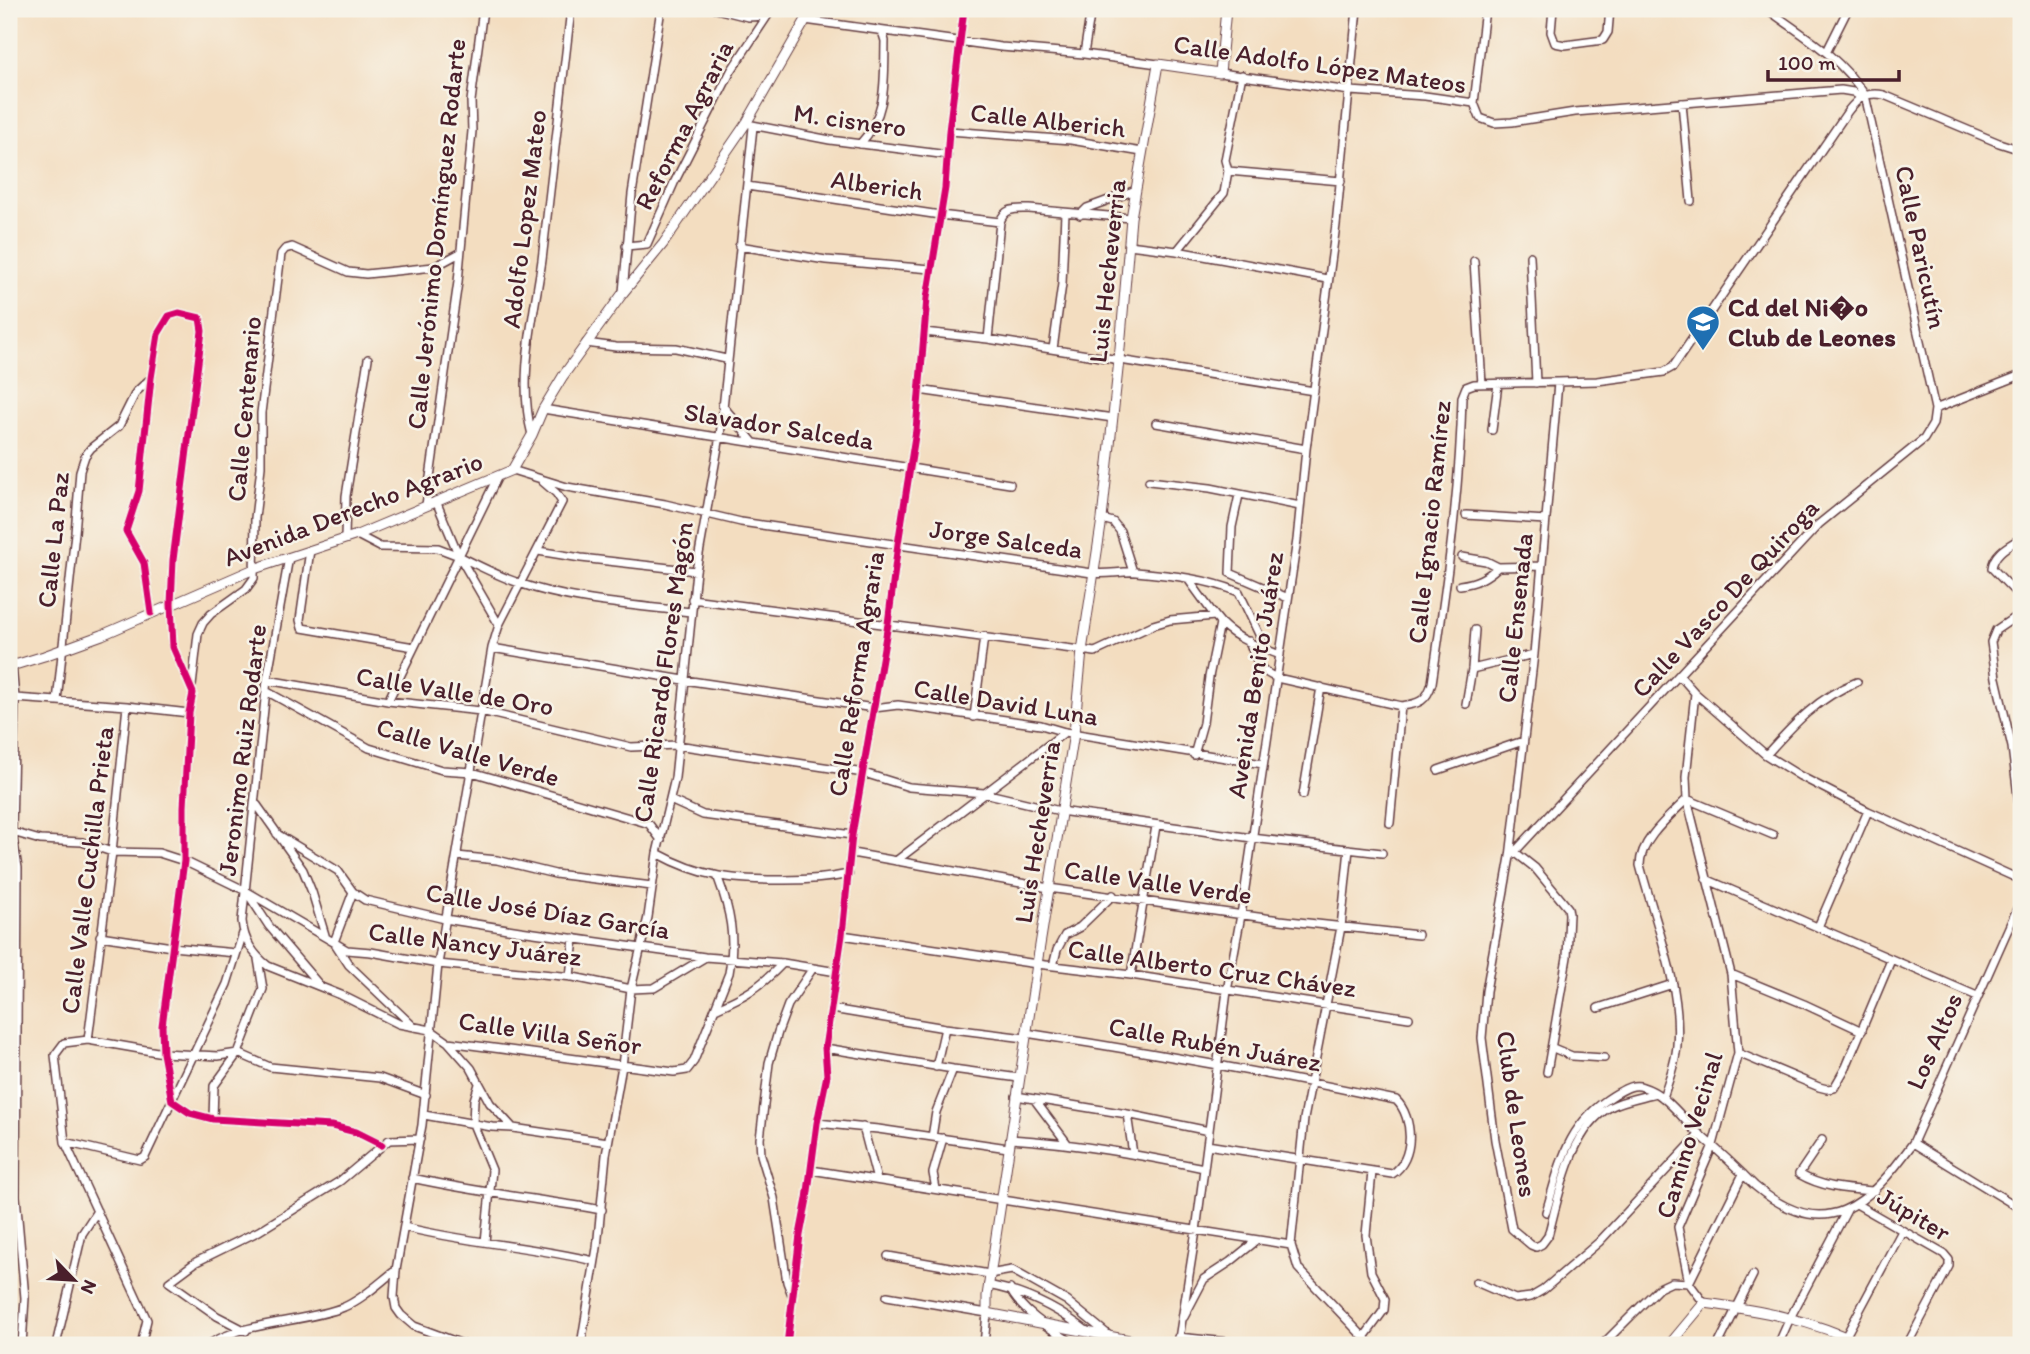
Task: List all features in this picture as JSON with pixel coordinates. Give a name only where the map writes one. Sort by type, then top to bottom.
[{"type":"street","name":"Calle Jerónimo Domínguez Rodarte","points":[[426,505],[457,282],[472,131],[471,101],[483,9]]},
{"type":"street","name":"Adolfo Lopez Mateo","points":[[532,435],[527,410],[528,351],[548,211],[571,9]]},
{"type":"street","points":[[623,293],[625,246],[662,9]]},
{"type":"street","points":[[716,9],[748,17],[770,13]]},
{"type":"street","name":"Avenida Derecho Agrario","points":[[10,664],[64,649],[254,569],[357,535],[512,470],[543,409],[586,343],[663,244],[750,124],[812,9]]},
{"type":"street","name":"Calle Reforma Agraria","points":[[787,1345],[800,1236],[827,1075],[825,1048],[842,935],[852,835],[911,468],[931,269],[948,155],[964,9]]},
{"type":"street","points":[[1084,54],[1091,9]]},
{"type":"street","points":[[1220,73],[1226,9]]},
{"type":"street","name":"Avenida Benito Juárez","points":[[1178,1341],[1196,1231],[1227,991],[1289,598],[1341,181],[1357,9]]},
{"type":"street","points":[[1474,103],[1485,9]]},
{"type":"street","points":[[1553,9],[1552,37],[1555,43],[1565,45],[1603,40],[1608,33],[1610,9]]},
{"type":"street","points":[[1768,9],[1777,12],[1850,72],[1863,96]]},
{"type":"street","points":[[1827,51],[1848,9]]},
{"type":"street","name":"Reforma Agraria","points":[[625,246],[647,244],[674,183],[731,71],[770,13]]},
{"type":"street","name":"Calle Adolfo López Mateos","points":[[805,20],[959,42],[1084,54],[1350,91],[1425,96],[1474,103],[1480,118],[1494,123],[1575,112],[1841,90],[1863,96],[1884,95],[2021,150]]},
{"type":"street","points":[[860,144],[872,131],[881,107],[885,41],[882,31]]},
{"type":"street","name":"Luis Hecheverria","points":[[987,1313],[989,1274],[1049,888],[1092,573],[1102,519],[1131,218],[1158,64]]},
{"type":"street","points":[[1177,251],[1224,193],[1228,172],[1225,160],[1242,75]]},
{"type":"street","name":"Calle Ignacio Ramírez","points":[[1401,706],[1417,705],[1424,701],[1432,683],[1460,460],[1462,397],[1469,385],[1597,381],[1664,372],[1673,367],[1815,159],[1863,96]]},
{"type":"street","name":"Calle Paricutín","points":[[1863,96],[1935,409]]},
{"type":"street","points":[[1682,103],[1691,201]]},
{"type":"street","name":"M. cisnero","points":[[750,124],[860,144],[948,155]]},
{"type":"street","name":"Calle Ricardo Flores Magón","points":[[581,1345],[631,989],[657,853],[675,778],[692,599],[720,436],[726,359],[747,186],[750,124]]},
{"type":"street","name":"Calle Alberich","points":[[949,131],[1070,140],[1142,152]]},
{"type":"street","points":[[1228,172],[1341,181]]},
{"type":"street","name":"Alberich","points":[[747,186],[1000,222]]},
{"type":"street","points":[[1080,215],[1087,208],[1136,190]]},
{"type":"street","points":[[988,339],[1000,222],[1007,211],[1029,209],[1131,218]]},
{"type":"street","points":[[1053,349],[1062,284],[1065,213]]},
{"type":"street","points":[[647,244],[663,244]]},
{"type":"street","points":[[1129,245],[1177,251],[1327,279]]},
{"type":"street","points":[[739,246],[826,260],[931,269]]},
{"type":"street","name":"Calle Centenario","points":[[254,569],[255,518],[261,467],[261,413],[281,254],[292,247],[348,272],[366,274],[434,267],[460,253]]},
{"type":"street","points":[[1530,256],[1536,383]]},
{"type":"street","points":[[1474,261],[1482,384]]},
{"type":"street","points":[[152,612],[144,563],[126,531],[139,491],[158,334],[169,316],[179,313],[200,318],[202,331],[173,560],[171,604],[173,647],[192,687]]},
{"type":"street","points":[[924,332],[988,339],[1314,391]]},
{"type":"street","points":[[586,343],[616,347],[676,348],[726,359]]},
{"type":"street","points":[[345,539],[346,496],[368,359]]},
{"type":"street","points":[[1935,409],[2021,374]]},
{"type":"street","name":"Calle La Paz","points":[[57,701],[82,464],[90,448],[119,426],[136,392],[151,378]]},
{"type":"street","name":"Calle Ensenada","points":[[1513,855],[1558,383]]},
{"type":"street","points":[[1492,430],[1498,384]]},
{"type":"street","points":[[919,390],[1113,418]]},
{"type":"street","points":[[722,405],[753,442]]},
{"type":"street","name":"Slavador Salceda","points":[[543,409],[1010,484]]},
{"type":"street","name":"Calle Vasco De Quiroga","points":[[1513,855],[1819,524],[1924,439],[1933,424],[1935,409]]},
{"type":"street","points":[[1156,424],[1306,449]]},
{"type":"street","name":"Jorge Salceda","points":[[512,470],[542,481],[741,522],[1092,573],[1115,575],[1133,572],[1188,579],[1224,586],[1239,592]]},
{"type":"street","points":[[388,701],[499,475]]},
{"type":"street","points":[[465,1345],[414,1326],[396,1308],[396,1269],[424,1115],[438,964],[492,648],[499,625],[562,502],[542,481]]},
{"type":"street","points":[[1149,481],[1210,488],[1300,506]]},
{"type":"street","points":[[1239,495],[1232,527],[1230,573],[1266,649]]},
{"type":"street","points":[[436,501],[459,556],[499,625]]},
{"type":"street","points":[[1466,515],[1545,520]]},
{"type":"street","points":[[1102,519],[1113,522],[1120,531],[1133,572]]},
{"type":"street","points":[[357,535],[380,547],[438,548],[489,572],[554,593],[691,612]]},
{"type":"street","points":[[2021,538],[1998,554],[1993,560],[1992,568],[2021,598]]},
{"type":"street","points":[[310,550],[300,620],[302,628],[414,647]]},
{"type":"street","points":[[538,551],[696,571]]},
{"type":"street","name":"Jeronimo Ruiz Rodarte","points":[[249,946],[243,933],[267,680],[289,557]]},
{"type":"street","points":[[1462,557],[1486,561],[1498,567],[1541,566]]},
{"type":"street","points":[[1460,584],[1481,579],[1498,567]]},
{"type":"street","points":[[254,569],[252,583],[211,614],[198,634],[189,713],[184,861],[162,1026],[163,1054],[172,1101],[190,1113],[213,1119],[332,1126],[356,1132],[382,1145]]},
{"type":"street","points":[[1230,573],[1289,598]]},
{"type":"street","points":[[1188,579],[1220,623],[1249,641],[1280,655]]},
{"type":"street","points":[[692,599],[1082,651],[1101,651],[1132,633],[1170,620],[1214,616]]},
{"type":"street","points":[[2021,613],[1996,630],[1991,642],[1996,678],[2012,747],[2021,821]]},
{"type":"street","points":[[1194,755],[1200,736],[1220,623]]},
{"type":"street","points":[[1466,704],[1475,630]]},
{"type":"street","points":[[974,717],[984,636]]},
{"type":"street","points":[[1249,641],[1260,667],[1266,674],[1401,706],[1390,823]]},
{"type":"street","name":"Calle David Luna","points":[[492,648],[874,708],[898,705],[1041,725],[1070,733],[1194,755],[1263,764]]},
{"type":"street","points":[[1472,668],[1534,654]]},
{"type":"street","points":[[10,664],[15,698],[10,831],[18,868],[12,1096],[16,1196],[25,1298],[22,1345]]},
{"type":"street","points":[[1680,676],[1695,693],[1766,755],[1868,811],[2021,880]]},
{"type":"street","name":"Calle Valle de Oro","points":[[267,680],[388,701],[481,711],[631,747],[677,745],[864,773],[909,787],[984,793],[1060,811],[1156,826],[1382,853]]},
{"type":"street","points":[[1766,755],[1807,711],[1827,696],[1857,682]]},
{"type":"street","points":[[1303,795],[1321,687]]},
{"type":"street","name":"Calle Valle Verde","points":[[266,691],[369,748],[442,770],[472,772],[643,822],[649,824],[661,840]]},
{"type":"street","name":"Camino Vecinal","points":[[1695,693],[1686,777],[1687,799],[1731,974],[1738,1053],[1713,1145],[1678,1227],[1689,1283],[1704,1303]]},
{"type":"street","points":[[15,698],[127,705],[189,713]]},
{"type":"street","name":"Calle Valle Cuchilla Prieta","points":[[88,1040],[113,852],[127,705]]},
{"type":"street","points":[[895,861],[984,793],[1070,733]]},
{"type":"street","points":[[1438,770],[1523,741]]},
{"type":"street","points":[[1687,799],[1773,835]]},
{"type":"street","name":"Camino Vecinal","points":[[1659,1095],[1674,1064],[1677,1022],[1673,984],[1640,857],[1652,837],[1687,799]]},
{"type":"street","points":[[670,800],[703,815],[852,835]]},
{"type":"street","points":[[256,804],[303,870],[325,936]]},
{"type":"street","points":[[1818,927],[1868,811]]},
{"type":"street","points":[[1130,975],[1156,826]]},
{"type":"street","points":[[10,831],[40,840],[82,842],[113,852],[159,853],[184,861],[246,891]]},
{"type":"street","name":"Calle José Díaz García","points":[[277,834],[338,871],[353,892],[365,900],[445,919],[705,957],[783,963],[836,972]]},
{"type":"street","points":[[1349,849],[1341,927],[1304,1119],[1291,1245],[1298,1268],[1371,1345]]},
{"type":"street","points":[[657,853],[689,869],[736,880],[825,880],[849,874]]},
{"type":"street","name":"Calle Valle Verde","points":[[852,853],[1049,888],[1241,915],[1418,935]]},
{"type":"street","points":[[1513,855],[1535,868],[1568,908],[1569,914],[1567,957],[1548,1072]]},
{"type":"street","name":"Club de Leones","points":[[1513,855],[1486,990],[1482,1038],[1495,1140],[1512,1228],[1531,1245],[1536,1247],[1542,1244],[1548,1236],[1566,1170],[1583,1133],[1609,1108],[1659,1095]]},
{"type":"street","points":[[457,856],[498,860],[555,874],[652,886]]},
{"type":"street","points":[[715,1009],[729,973],[733,942],[729,906],[718,877]]},
{"type":"street","points":[[1706,879],[1977,996]]},
{"type":"street","name":"Calle Nancy Juárez","points":[[246,891],[347,950],[438,964],[570,977],[631,989],[654,988],[705,957]]},
{"type":"street","name":"Calle Villa Señor","points":[[246,891],[269,926],[323,988]]},
{"type":"street","points":[[353,892],[334,942],[349,965],[414,1027]]},
{"type":"street","points":[[1053,966],[1065,935],[1080,927],[1113,895]]},
{"type":"street","name":"Los Altos","points":[[1659,1095],[1769,1198],[1788,1209],[1817,1215],[1847,1210],[1858,1205],[1874,1191],[1913,1143],[2021,900]]},
{"type":"street","points":[[9,932],[18,928]]},
{"type":"street","points":[[65,1142],[140,1160],[145,1157],[227,984],[243,933]]},
{"type":"street","name":"Calle Alberto Cruz Chávez","points":[[842,935],[1130,975],[1409,1018]]},
{"type":"street","points":[[100,936],[236,953]]},
{"type":"street","points":[[570,977],[574,938]]},
{"type":"street","name":"Calle Villa Señor","points":[[249,946],[268,966],[341,995],[399,1024],[431,1030],[448,1042],[622,1066],[674,1072],[687,1070],[694,1061],[715,1009]]},
{"type":"street","points":[[213,1119],[214,1086],[238,1053],[263,989],[258,958]]},
{"type":"street","points":[[1738,1053],[1827,1090],[1838,1084],[1891,960]]},
{"type":"street","points":[[715,1009],[762,985],[783,963]]},
{"type":"street","points":[[793,1298],[787,1282],[774,1198],[761,1155],[760,1139],[769,1063],[778,1032],[788,1005],[813,968]]},
{"type":"street","points":[[1731,974],[1862,1031]]},
{"type":"street","points":[[1598,1008],[1673,984]]},
{"type":"street","name":"Calle Rubén Juárez","points":[[832,1009],[945,1028],[1026,1035],[1218,1065],[1396,1100],[1404,1108],[1411,1142],[1397,1171],[1392,1174],[1372,1172]]},
{"type":"street","points":[[936,1066],[945,1028]]},
{"type":"street","points":[[142,1343],[147,1320],[65,1142],[55,1055],[64,1043],[88,1040],[163,1054],[218,1056],[238,1053],[270,1067],[380,1078],[426,1095]]},
{"type":"street","points":[[448,1042],[471,1068],[490,1102],[513,1128]]},
{"type":"street","points":[[825,1048],[1019,1077]]},
{"type":"street","points":[[1553,1048],[1572,1056],[1604,1058]]},
{"type":"street","points":[[932,1137],[936,1112],[953,1069]]},
{"type":"street","points":[[479,1084],[474,1100],[473,1124],[492,1170],[492,1192],[485,1242]]},
{"type":"street","points":[[1546,1212],[1558,1170],[1581,1122],[1601,1104],[1626,1088],[1635,1085],[1659,1095]]},
{"type":"street","points":[[1016,1096],[1209,1131]]},
{"type":"street","points":[[1034,1099],[1067,1143]]},
{"type":"street","points":[[1127,1114],[1133,1154]]},
{"type":"street","points":[[424,1115],[608,1142]]},
{"type":"street","points":[[817,1122],[943,1138],[1009,1143],[1067,1143],[1204,1168]]},
{"type":"street","points":[[863,1127],[877,1180]]},
{"type":"street","points":[[1476,1282],[1516,1299],[1531,1297],[1543,1290],[1599,1242],[1700,1134]]},
{"type":"street","points":[[936,1189],[933,1173],[943,1138]]},
{"type":"street","points":[[246,1331],[217,1316],[169,1282],[196,1262],[291,1213],[341,1181],[389,1140],[420,1139]]},
{"type":"street","points":[[1822,1140],[1799,1174],[1817,1183],[1842,1189],[1874,1191]]},
{"type":"street","points":[[1913,1143],[2021,1209]]},
{"type":"street","points":[[1207,1145],[1300,1158],[1372,1172],[1366,1235],[1371,1272],[1385,1299],[1384,1310],[1365,1336]]},
{"type":"street","points":[[811,1170],[1291,1245]]},
{"type":"street","points":[[1602,1345],[1660,1288],[1672,1282],[1689,1283],[1743,1174]]},
{"type":"street","points":[[412,1178],[471,1191],[602,1210]]},
{"type":"street","name":"Júpiter","points":[[1858,1205],[1944,1254],[1949,1260],[1949,1266],[1907,1345]]},
{"type":"street","points":[[1778,1345],[1847,1210]]},
{"type":"street","points":[[56,1345],[82,1234],[97,1211]]},
{"type":"street","points":[[404,1227],[431,1234],[548,1250],[594,1261]]},
{"type":"street","points":[[1843,1341],[1902,1231]]},
{"type":"street","points":[[1180,1326],[1204,1279],[1256,1241]]},
{"type":"street","points":[[888,1256],[989,1274],[1012,1270],[1067,1301],[1111,1341]]},
{"type":"street","points":[[208,1345],[246,1331],[344,1307],[364,1295],[396,1269]]},
{"type":"street","points":[[1718,1345],[1753,1275]]},
{"type":"street","points":[[988,1285],[1010,1289],[1057,1310],[1089,1333]]},
{"type":"street","points":[[1010,1289],[1014,1297],[1046,1325],[1076,1345]]},
{"type":"street","points":[[887,1296],[1089,1333],[1111,1341],[1156,1345]]},
{"type":"street","points":[[1669,1345],[1704,1303],[1790,1318],[1843,1341],[1863,1345]]},
{"type":"street","points":[[984,1345],[987,1313]]},
{"type":"street","points":[[1178,1341],[1258,1345]]},
{"type":"cycle path","points":[[787,1345],[800,1235],[827,1075],[825,1048],[842,935],[852,835],[888,624],[916,430],[927,298],[945,188],[964,9]]},
{"type":"cycle path","points":[[151,613],[144,563],[126,531],[139,491],[158,334],[169,316],[179,313],[200,318],[202,331],[173,560],[171,604],[173,647],[193,693],[189,713],[184,861],[162,1026],[163,1053],[172,1101],[190,1113],[213,1119],[332,1126],[356,1132],[382,1145]]},
{"type":"place","name":"Cd del Ni�o Club de Leones","points":[[1703,352]]}]
